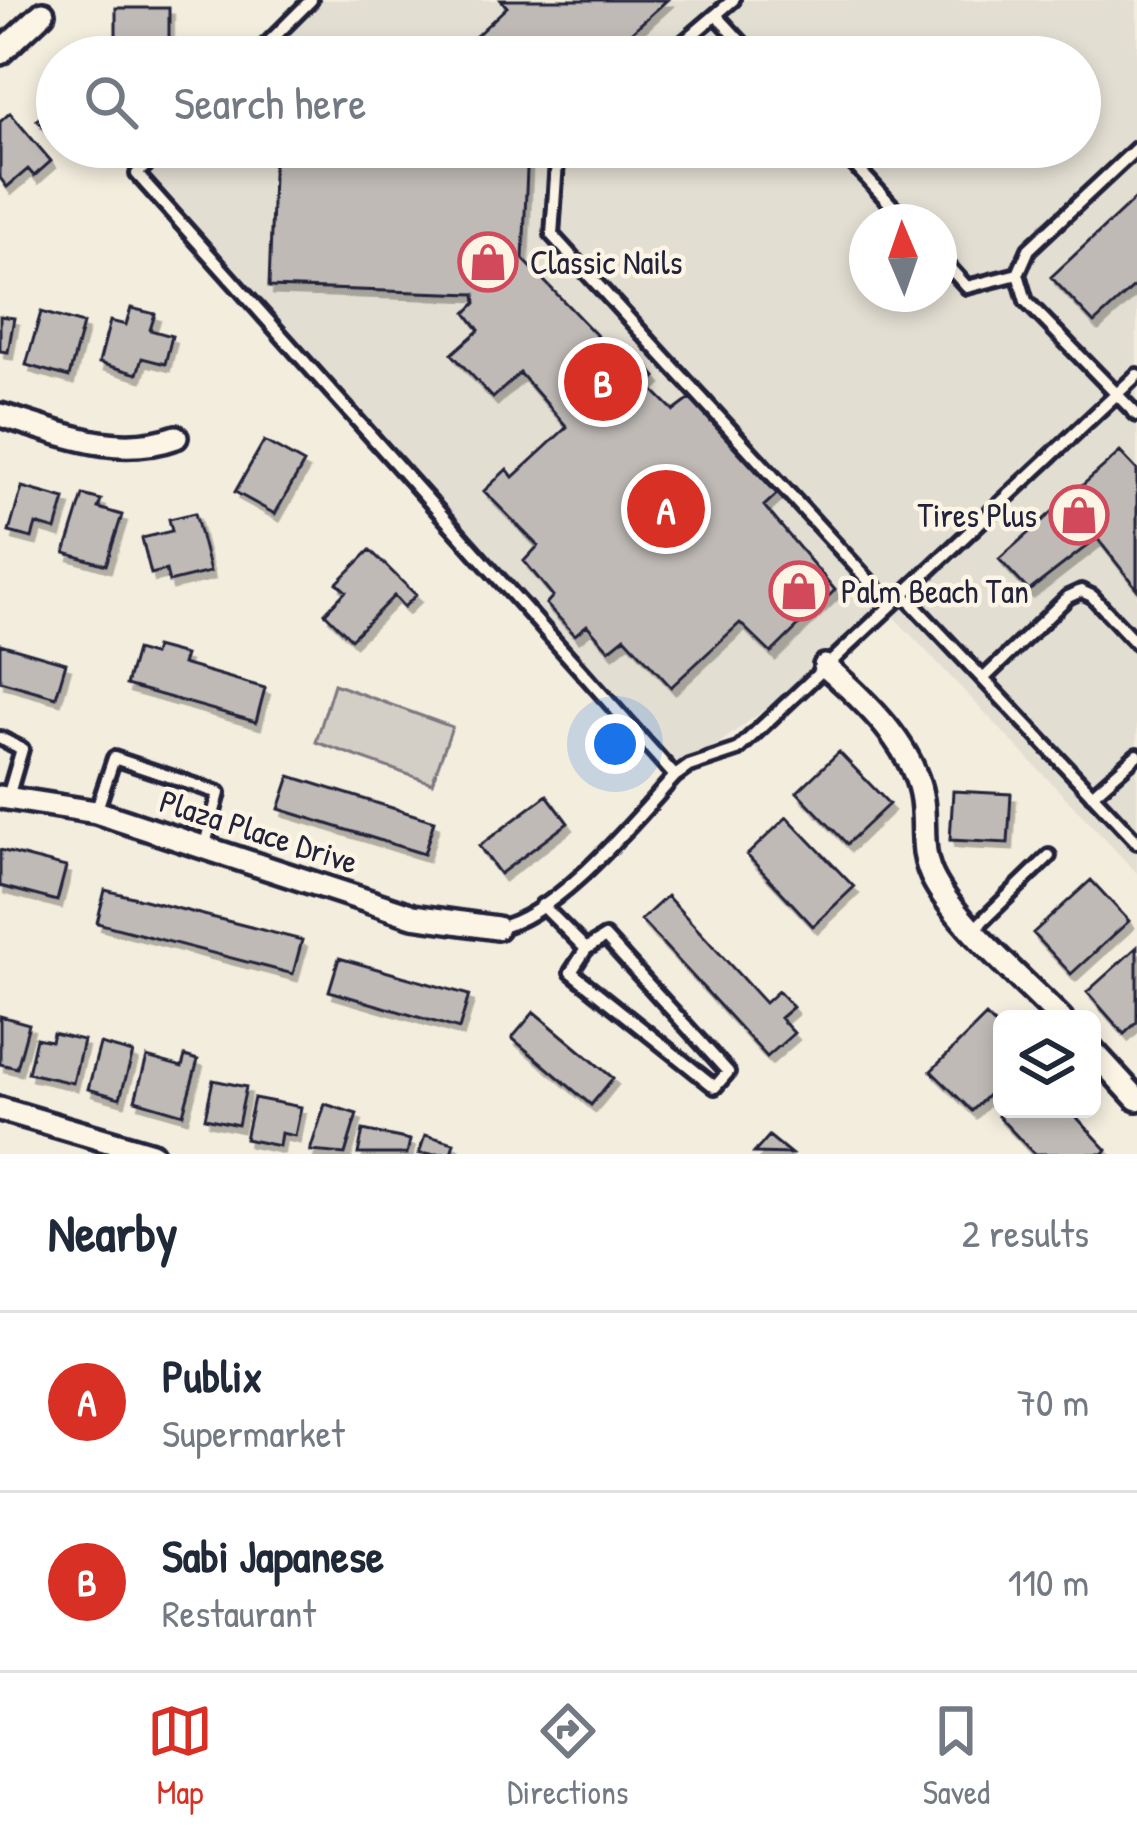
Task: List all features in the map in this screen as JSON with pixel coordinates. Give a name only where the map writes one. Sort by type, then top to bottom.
[{"type":"street","points":[[0,52],[43,13]]},
{"type":"street","points":[[0,415],[116,448],[153,446],[176,437]]},
{"type":"street","points":[[825,666],[900,747],[923,805],[925,860],[944,896],[1052,1010]]},
{"type":"street","name":"Plaza Place Drive","points":[[4,798],[96,812],[412,916],[497,928]]},
{"type":"street","points":[[1101,1060],[1137,1099]]},
{"type":"street","points":[[0,1109],[152,1154]]},
{"type":"lane","points":[[275,36],[311,0]]},
{"type":"lane","points":[[691,36],[733,0]]},
{"type":"lane","points":[[716,15],[736,36]]},
{"type":"lane","points":[[1137,148],[1029,249],[1018,274],[1026,301],[1137,415]]},
{"type":"lane","points":[[143,168],[137,174],[675,776]]},
{"type":"lane","points":[[557,168],[552,235],[891,604]]},
{"type":"lane","points":[[858,168],[891,204]]},
{"type":"lane","points":[[957,276],[967,287],[1018,274]]},
{"type":"lane","points":[[497,928],[519,923],[600,858],[675,776],[689,766],[737,750],[1137,375]]},
{"type":"lane","points":[[983,680],[1068,597],[1081,591],[1092,596],[1137,644]]},
{"type":"lane","points":[[902,593],[1137,842]]},
{"type":"lane","points":[[0,738],[22,749],[4,798]]},
{"type":"lane","points":[[1092,795],[1137,755]]},
{"type":"lane","points":[[96,812],[114,758],[219,793],[204,850]]},
{"type":"lane","points":[[974,929],[1048,856]]},
{"type":"lane","points":[[542,905],[586,949]]},
{"type":"lane","points":[[605,937],[728,1072],[715,1087],[571,972],[586,949],[605,937]]},
{"type":"shaded area","points":[[303,0],[1137,0],[1137,873],[892,615],[675,776],[137,174],[143,168],[1101,168],[1101,36],[269,36]]},
{"type":"shaded area","points":[[334,684],[452,727],[432,783],[316,742]]},
{"type":"building","points":[[501,0],[667,0],[627,36],[476,36],[507,7]]},
{"type":"building","points":[[116,8],[169,8],[169,36],[116,36]]},
{"type":"building","points":[[10,113],[36,143],[36,168],[43,168],[34,176],[28,169],[7,187],[0,178],[0,122]]},
{"type":"building","points":[[273,168],[527,168],[523,259],[631,371],[643,361],[656,377],[648,385],[674,411],[690,399],[777,494],[764,506],[835,590],[771,653],[740,623],[671,687],[625,637],[609,650],[587,625],[575,635],[546,604],[553,596],[524,561],[538,546],[484,491],[507,469],[513,477],[567,427],[520,373],[493,398],[452,354],[479,330],[466,313],[476,303],[475,294],[269,287]]},
{"type":"building","points":[[1137,197],[1137,284],[1094,323],[1051,277]]},
{"type":"building","points":[[131,308],[155,314],[150,330],[172,336],[165,364],[142,358],[137,374],[99,363],[110,321],[126,325]]},
{"type":"building","points":[[41,312],[83,324],[69,377],[26,365]]},
{"type":"building","points":[[0,316],[14,318],[8,352],[0,351]]},
{"type":"building","points":[[264,441],[304,463],[275,514],[235,492]]},
{"type":"building","points":[[1120,452],[1137,470],[1137,589],[1097,538],[1029,591],[999,559]]},
{"type":"building","points":[[22,487],[65,499],[56,530],[36,524],[32,538],[9,532]]},
{"type":"building","points":[[83,495],[101,500],[98,508],[122,515],[106,565],[65,553]]},
{"type":"building","points":[[195,513],[210,572],[169,582],[166,570],[151,574],[142,538],[172,531],[169,519]]},
{"type":"building","points":[[370,550],[416,595],[404,607],[394,596],[351,639],[325,613],[346,591],[337,583]]},
{"type":"building","points":[[0,644],[66,663],[56,697],[0,681]]},
{"type":"building","points":[[155,647],[185,655],[182,664],[265,688],[256,722],[126,685],[136,650],[153,655]]},
{"type":"building","points":[[839,752],[889,804],[847,844],[797,792]]},
{"type":"building","points":[[290,776],[434,821],[424,854],[279,809]]},
{"type":"building","points":[[953,791],[1011,794],[1008,843],[950,840]]},
{"type":"building","points":[[547,795],[568,823],[500,874],[479,846]]},
{"type":"building","points":[[787,817],[854,887],[813,926],[747,855]]},
{"type":"building","points":[[0,850],[66,867],[57,901],[0,886]]},
{"type":"building","points":[[1091,880],[1129,921],[1071,974],[1033,933]]},
{"type":"building","points":[[105,890],[302,940],[293,974],[97,923]]},
{"type":"building","points":[[667,896],[765,1003],[778,991],[793,1007],[780,1018],[794,1033],[767,1057],[641,920]]},
{"type":"building","points":[[1137,947],[1137,1022],[1124,1034],[1087,992]]},
{"type":"building","points":[[339,958],[469,995],[459,1029],[329,991]]},
{"type":"building","points":[[534,1012],[613,1078],[591,1105],[512,1038]]},
{"type":"building","points":[[0,1016],[29,1024],[17,1068],[0,1064]]},
{"type":"building","points":[[986,1016],[993,1023],[993,1090],[972,1111],[931,1071]]},
{"type":"building","points":[[53,1033],[83,1040],[73,1083],[28,1073],[36,1038],[51,1041]]},
{"type":"building","points":[[100,1044],[133,1053],[120,1098],[88,1089]]},
{"type":"building","points":[[185,1056],[198,1060],[183,1114],[135,1100],[147,1057],[182,1067]]},
{"type":"building","points":[[213,1080],[246,1087],[238,1125],[205,1118]]},
{"type":"building","points":[[254,1098],[301,1107],[295,1136],[281,1133],[279,1146],[245,1139]]},
{"type":"building","points":[[325,1104],[357,1114],[345,1154],[310,1151]]},
{"type":"building","points":[[1000,1118],[1077,1118],[1107,1150],[1103,1154],[1034,1154]]},
{"type":"building","points":[[363,1130],[410,1140],[407,1154],[358,1154]]},
{"type":"building","points":[[425,1135],[454,1143],[451,1154],[419,1154]]},
{"type":"building","points":[[769,1136],[791,1154],[754,1153]]},
{"type":"place","name":"Classic Nails","points":[[488,262]]},
{"type":"place","name":"Sabi Japanese","points":[[603,382]]},
{"type":"place","name":"Publix","points":[[666,509]]},
{"type":"place","name":"Tires Plus","points":[[1079,515]]},
{"type":"place","name":"Palm Beach Tan","points":[[799,591]]}]
